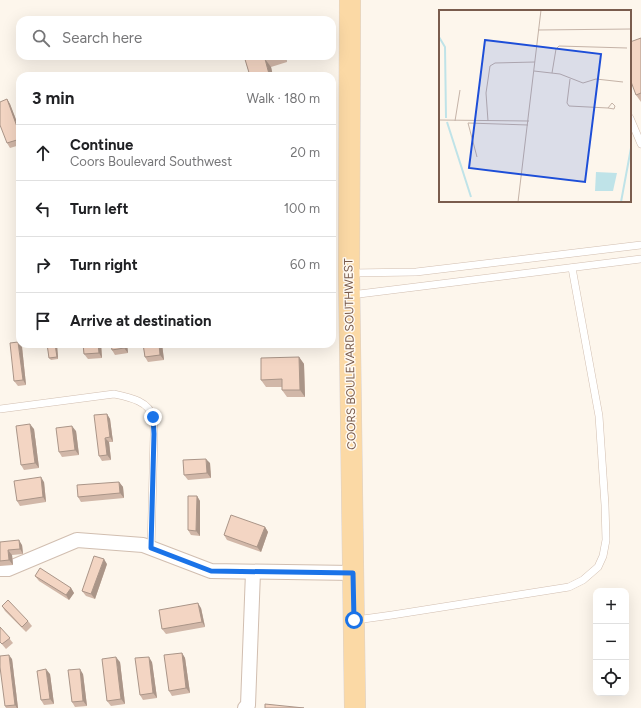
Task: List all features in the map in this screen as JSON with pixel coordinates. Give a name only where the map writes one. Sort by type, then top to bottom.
[{"type":"main road","name":"COORS BOULEVARD SOUTHWEST","points":[[350,0],[349,295],[355,708]]},
{"type":"street","points":[[0,569],[8,569],[77,540],[144,546],[211,571],[353,573]]},
{"type":"street","points":[[245,708],[248,705],[253,572]]},
{"type":"lane","points":[[631,120],[641,144]]},
{"type":"lane","points":[[349,274],[416,272],[641,245]]},
{"type":"lane","points":[[349,295],[641,259]]},
{"type":"lane","points":[[354,620],[569,587],[583,580],[598,567],[604,556],[606,540],[599,416],[572,268]]},
{"type":"lane","points":[[0,409],[114,394],[130,397],[148,408],[153,417],[154,434],[151,548]]},
{"type":"building","points":[[641,38],[641,93],[636,95],[631,82],[631,42]]},
{"type":"building","points":[[245,60],[265,60],[268,72],[249,72]]},
{"type":"building","points":[[7,99],[16,124],[16,140],[7,143],[0,125],[0,102]]},
{"type":"building","points":[[16,342],[16,348],[19,348],[23,380],[14,381],[10,343]]},
{"type":"building","points":[[48,348],[56,348],[57,357],[49,358]]},
{"type":"building","points":[[83,348],[98,348],[99,353],[84,354]]},
{"type":"building","points":[[112,348],[124,348],[112,350]]},
{"type":"building","points":[[144,348],[159,348],[160,355],[145,357]]},
{"type":"building","points":[[299,357],[300,390],[282,390],[282,379],[261,380],[261,358]]},
{"type":"building","points":[[107,414],[110,437],[105,438],[107,455],[99,456],[94,415]]},
{"type":"building","points":[[30,424],[35,463],[21,465],[16,426]]},
{"type":"building","points":[[72,426],[75,450],[59,452],[56,428]]},
{"type":"building","points":[[206,459],[207,473],[184,475],[183,460]]},
{"type":"building","points":[[41,477],[43,497],[17,501],[14,481]]},
{"type":"building","points":[[119,482],[120,493],[78,497],[77,485]]},
{"type":"building","points":[[188,496],[197,496],[196,531],[188,530]]},
{"type":"building","points":[[231,515],[265,527],[257,547],[224,535]]},
{"type":"building","points":[[19,540],[20,549],[8,550],[9,560],[0,561],[0,542]]},
{"type":"building","points":[[94,556],[104,559],[91,594],[82,591]]},
{"type":"building","points":[[40,568],[71,588],[66,595],[35,576]]},
{"type":"building","points":[[8,600],[28,621],[22,627],[2,606]]},
{"type":"building","points":[[198,603],[202,622],[162,629],[159,610]]},
{"type":"building","points":[[0,627],[10,638],[2,644],[0,642]]},
{"type":"building","points":[[182,653],[186,688],[169,691],[164,655]]},
{"type":"building","points":[[9,655],[15,705],[5,706],[0,656]]},
{"type":"building","points":[[116,657],[121,699],[107,701],[102,659]]},
{"type":"building","points":[[149,657],[153,693],[140,695],[135,658]]},
{"type":"building","points":[[46,669],[50,699],[41,700],[37,671]]},
{"type":"building","points":[[80,669],[83,701],[72,702],[68,670]]},
{"type":"building","points":[[265,704],[304,708],[265,708]]},
{"type":"route","points":[[153,417],[154,434],[151,548],[211,571],[353,573],[354,620]]}]
